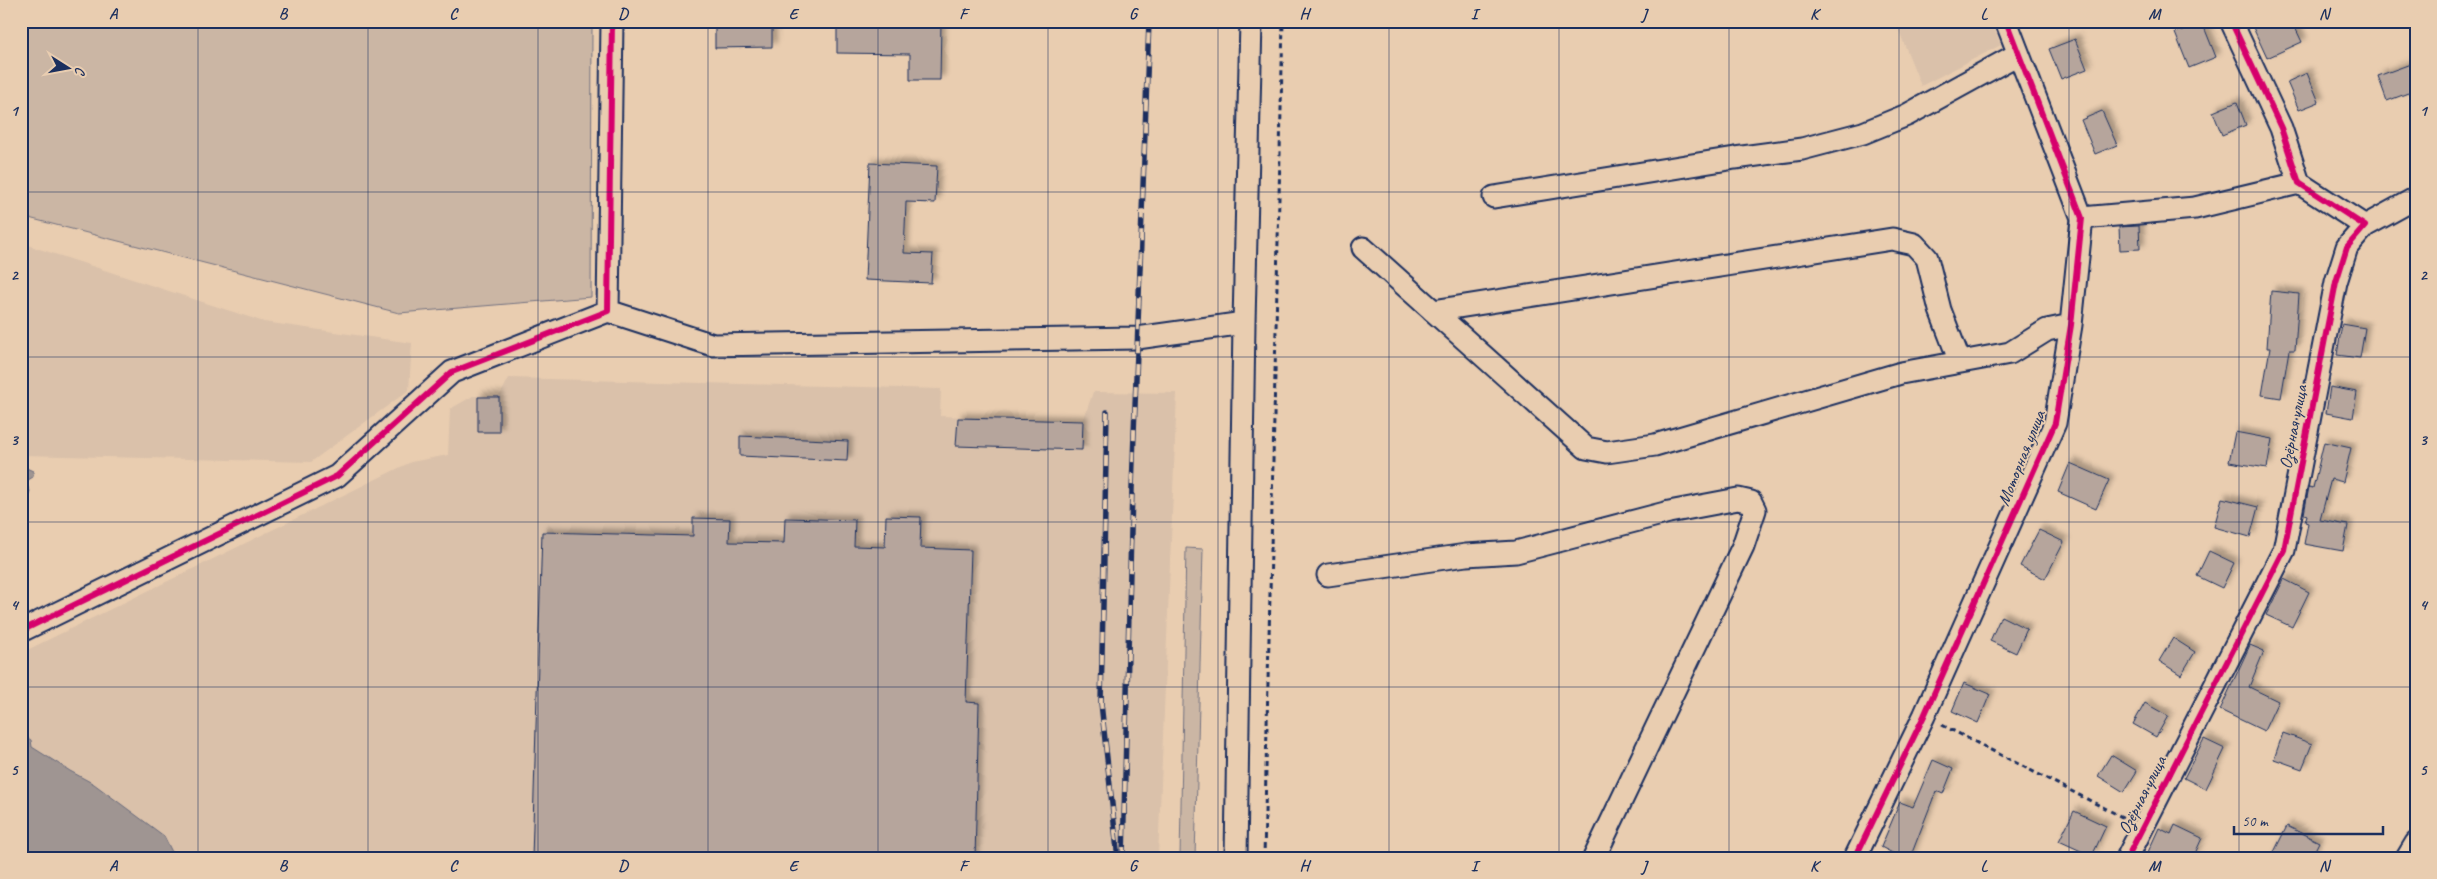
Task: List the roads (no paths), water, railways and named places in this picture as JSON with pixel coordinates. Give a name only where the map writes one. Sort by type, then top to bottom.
[{"type":"street","points":[[608,311],[612,21]]},
{"type":"street","points":[[1236,858],[1244,323],[1251,21]]},
{"type":"street","name":"Моторная улица","points":[[1855,858],[1924,716],[2054,423],[2071,325],[2082,218],[2006,21]]},
{"type":"street","points":[[2232,21],[2280,128],[2299,182],[2365,226],[2416,198]]},
{"type":"street","points":[[1494,197],[1802,149],[1863,133],[1907,115],[2018,54]]},
{"type":"street","points":[[2082,218],[2195,208],[2299,182]]},
{"type":"street","name":"Озёрная улица","points":[[2127,858],[2284,550],[2336,282],[2347,247],[2365,226]]},
{"type":"street","points":[[1433,310],[1892,239],[1914,244],[1927,258],[1940,310],[1960,362]]},
{"type":"street","points":[[1363,248],[1586,448],[1608,452],[1655,445],[1901,373],[2010,353],[2047,330],[2071,325]]},
{"type":"street","points":[[21,631],[337,476],[452,372],[608,311],[713,345],[1137,338],[1244,323]]},
{"type":"street","points":[[1328,575],[1466,555],[1516,552],[1669,512],[1738,499],[1750,502],[1755,510],[1743,546],[1594,858]]},
{"type":"street","points":[[2407,858],[2416,843]]},
{"type":"railway","points":[[1123,858],[1132,489],[1149,21]]},
{"type":"railway","points":[[1107,412],[1101,703],[1117,850]]}]
